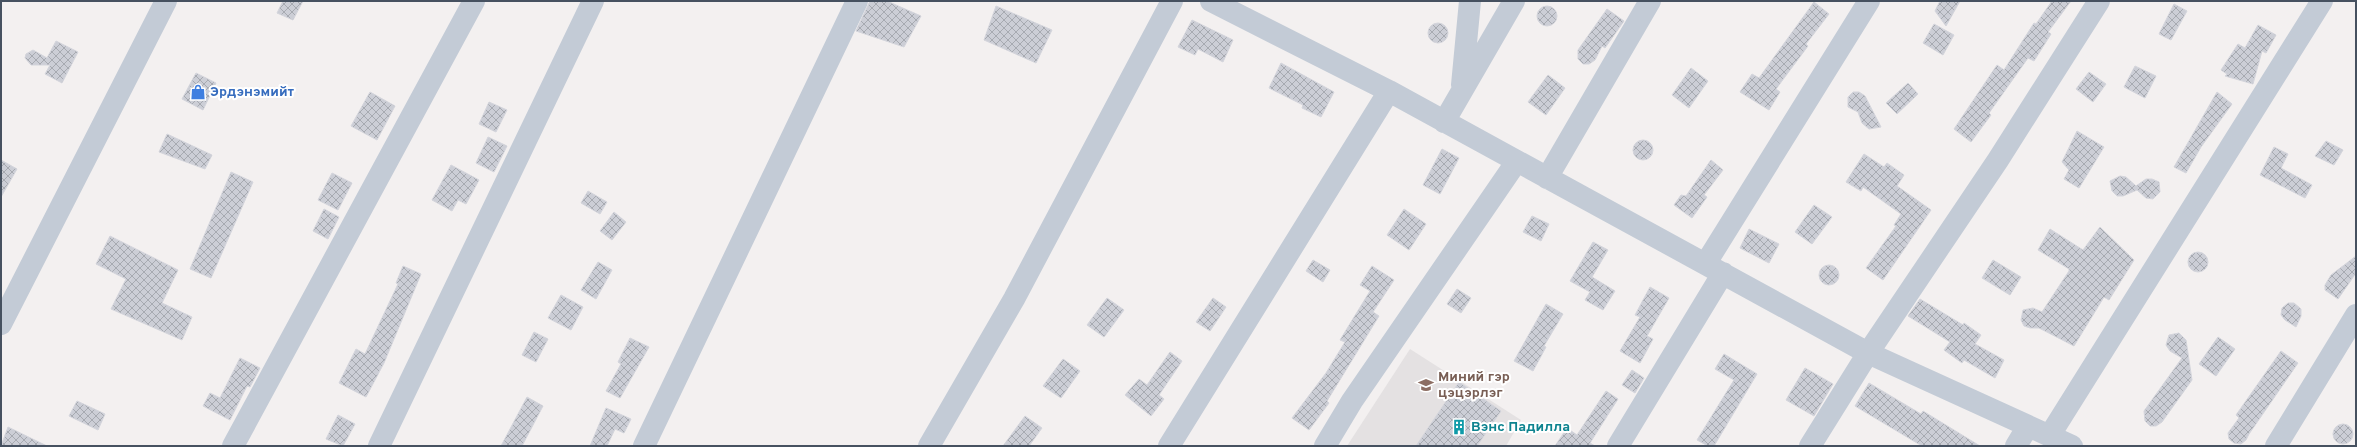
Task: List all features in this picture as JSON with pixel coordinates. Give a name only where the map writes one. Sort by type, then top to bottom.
[{"type":"street","points":[[1,324],[166,1]]},
{"type":"street","points":[[233,446],[474,1]]},
{"type":"street","points":[[379,446],[593,1]]},
{"type":"street","points":[[644,446],[857,1]]},
{"type":"street","points":[[930,446],[1014,299],[1172,1]]},
{"type":"street","points":[[1211,1],[1389,91],[1868,353],[2072,446]]},
{"type":"street","points":[[1461,92],[1470,1]]},
{"type":"street","points":[[1444,122],[1514,1]]},
{"type":"street","points":[[1547,178],[1650,1]]},
{"type":"street","points":[[1618,446],[1715,268],[1869,1]]},
{"type":"street","points":[[1810,446],[1868,353],[1998,160],[2099,1]]},
{"type":"street","points":[[2050,435],[2322,1]]},
{"type":"street","points":[[1169,446],[1389,91]]},
{"type":"street","points":[[1325,446],[1352,401],[1517,161]]},
{"type":"street","points":[[2276,446],[2356,314]]},
{"type":"street","points":[[2016,446],[2028,426]]},
{"type":"shaded area","name":"Миний гэр цэцэрлэг","points":[[1410,349],[1521,420],[1506,446],[1347,446]]},
{"type":"building","points":[[283,1],[303,1],[293,20],[277,13]]},
{"type":"building","points":[[870,1],[887,1],[921,16],[904,47],[856,31]]},
{"type":"building","points":[[1940,1],[1960,1],[1946,26],[1935,11]]},
{"type":"building","points":[[2052,1],[2071,1],[2048,32],[2051,34],[2034,61],[2028,58],[1989,113],[1991,115],[1971,142],[1954,129],[1997,65],[2004,70],[2034,23],[2036,24]]},
{"type":"building","points":[[1814,2],[1829,14],[1806,44],[1808,46],[1776,89],[1780,92],[1769,110],[1740,92],[1752,74],[1759,78]]},
{"type":"building","points":[[2174,4],[2187,11],[2171,40],[2159,34]]},
{"type":"building","points":[[996,6],[1052,30],[1036,63],[984,40]]},
{"type":"building","points":[[1547,6],[1554,9],[1557,16],[1554,23],[1547,26],[1540,23],[1537,16],[1540,9]]},
{"type":"building","points":[[1607,9],[1624,21],[1605,48],[1602,46],[1595,60],[1589,64],[1583,64],[1578,59],[1578,50]]},
{"type":"building","points":[[1192,20],[1233,40],[1223,62],[1198,49],[1195,55],[1178,47]]},
{"type":"building","points":[[1438,23],[1445,26],[1448,33],[1445,40],[1438,43],[1431,40],[1428,33],[1431,26]]},
{"type":"building","points":[[1934,24],[1954,35],[1943,55],[1923,43]]},
{"type":"building","points":[[2258,25],[2276,35],[2266,53],[2262,51],[2253,84],[2225,76],[2227,74],[2221,70],[2238,44],[2245,48]]},
{"type":"building","points":[[56,41],[78,52],[62,83],[45,74],[50,65],[31,65],[25,58],[26,54],[33,50],[47,58]]},
{"type":"building","points":[[1281,63],[1334,92],[1321,117],[1302,108],[1303,105],[1269,88]]},
{"type":"building","points":[[2135,66],[2156,76],[2145,98],[2124,87]]},
{"type":"building","points":[[1691,68],[1708,81],[1689,108],[1672,95]]},
{"type":"building","points":[[2089,72],[2106,84],[2093,102],[2076,89]]},
{"type":"building","points":[[196,73],[216,83],[203,110],[182,99]]},
{"type":"building","points":[[1548,75],[1565,88],[1546,115],[1528,102]]},
{"type":"building","points":[[1908,83],[1918,94],[1897,114],[1886,103]]},
{"type":"building","points":[[370,92],[395,106],[377,140],[351,126]]},
{"type":"building","points":[[1853,92],[1859,92],[1865,96],[1881,127],[1869,129],[1862,123],[1858,112],[1848,107],[1848,97]]},
{"type":"building","points":[[2217,92],[2232,104],[2201,147],[2186,173],[2174,167]]},
{"type":"building","points":[[489,102],[507,110],[496,132],[479,124]]},
{"type":"building","points":[[2077,131],[2104,147],[2079,188],[2064,179],[2069,170],[2062,162]]},
{"type":"building","points":[[167,134],[212,155],[205,169],[159,152]]},
{"type":"building","points":[[488,137],[507,146],[494,172],[476,163]]},
{"type":"building","points":[[1643,140],[1650,143],[1653,150],[1650,157],[1643,160],[1636,157],[1633,150],[1636,143]]},
{"type":"building","points":[[2326,141],[2343,150],[2334,165],[2315,156]]},
{"type":"building","points":[[2274,147],[2288,154],[2281,168],[2312,185],[2305,198],[2260,175]]},
{"type":"building","points":[[1442,149],[1459,158],[1440,194],[1423,185]]},
{"type":"building","points":[[1864,154],[1884,167],[1887,163],[1904,175],[1897,186],[1931,210],[1883,280],[1866,268],[1896,226],[1894,225],[1901,214],[1863,187],[1861,191],[1846,182]]},
{"type":"building","points":[[1,160],[17,169],[1,197]]},
{"type":"building","points":[[1711,160],[1723,170],[1704,195],[1707,197],[1692,218],[1674,205],[1681,195],[1686,196]]},
{"type":"building","points":[[451,165],[479,180],[466,204],[458,200],[452,211],[432,200]]},
{"type":"building","points":[[231,172],[253,182],[211,278],[190,269]]},
{"type":"building","points":[[332,173],[352,183],[338,210],[318,200]]},
{"type":"building","points":[[2120,176],[2126,177],[2136,186],[2146,179],[2152,179],[2159,182],[2160,192],[2153,199],[2146,198],[2137,190],[2123,196],[2117,196],[2112,191],[2110,181]]},
{"type":"building","points":[[588,191],[607,202],[600,214],[581,203]]},
{"type":"building","points":[[1814,205],[1832,217],[1812,244],[1795,232]]},
{"type":"building","points":[[324,209],[339,217],[328,239],[313,231]]},
{"type":"building","points":[[1404,209],[1426,224],[1409,250],[1387,235]]},
{"type":"building","points":[[614,212],[626,222],[612,240],[600,231]]},
{"type":"building","points":[[1532,216],[1549,224],[1541,241],[1523,232]]},
{"type":"building","points":[[2100,227],[2134,260],[2109,300],[2104,297],[2074,346],[2039,328],[2024,326],[2021,320],[2023,310],[2033,308],[2042,312],[2069,271],[2069,269],[2038,250],[2050,229],[2083,250]]},
{"type":"building","points":[[1749,229],[1779,244],[1769,263],[1740,248]]},
{"type":"building","points":[[110,236],[178,270],[162,303],[192,317],[182,340],[111,309],[126,279],[96,264]]},
{"type":"building","points":[[1593,242],[1608,250],[1592,277],[1615,291],[1603,310],[1585,300],[1590,292],[1570,281]]},
{"type":"building","points":[[2198,252],[2205,255],[2208,262],[2205,269],[2198,272],[2191,269],[2188,262],[2191,255]]},
{"type":"building","points":[[2356,256],[2356,273],[2338,299],[2325,290],[2325,285],[2331,275]]},
{"type":"building","points":[[1313,260],[1330,270],[1323,282],[1306,271]]},
{"type":"building","points":[[1993,260],[2021,277],[2010,295],[1982,278]]},
{"type":"building","points":[[598,262],[612,270],[596,299],[581,290]]},
{"type":"building","points":[[1829,265],[1836,268],[1839,275],[1836,282],[1829,285],[1822,282],[1819,275],[1822,268]]},
{"type":"building","points":[[403,266],[421,274],[384,363],[366,397],[339,383],[356,349],[365,354],[398,284],[396,283]]},
{"type":"building","points":[[1372,266],[1394,280],[1373,312],[1379,316],[1327,401],[1329,403],[1309,430],[1292,418],[1326,373],[1345,342],[1340,340],[1370,291],[1360,285]]},
{"type":"building","points":[[1650,287],[1669,298],[1647,336],[1653,339],[1640,363],[1620,351],[1640,317],[1635,315]]},
{"type":"building","points":[[1457,289],[1471,298],[1461,313],[1447,304]]},
{"type":"building","points":[[561,295],[583,307],[571,330],[548,318]]},
{"type":"building","points":[[1107,298],[1124,310],[1104,337],[1087,325]]},
{"type":"building","points":[[1213,298],[1226,307],[1210,331],[1196,322]]},
{"type":"building","points":[[1920,299],[1963,325],[1964,323],[1981,335],[1975,344],[2004,360],[1995,378],[1964,360],[1962,363],[1944,350],[1950,342],[1908,316]]},
{"type":"building","points":[[2288,303],[2294,303],[2301,309],[2301,316],[2296,327],[2285,320],[2281,315],[2282,308]]},
{"type":"building","points":[[1546,304],[1563,314],[1544,346],[1546,347],[1533,371],[1514,361]]},
{"type":"building","points":[[534,332],[548,339],[536,362],[522,355]]},
{"type":"building","points":[[2179,333],[2186,340],[2192,380],[2162,422],[2156,426],[2150,426],[2145,421],[2144,411],[2182,358],[2170,351],[2166,345],[2169,335]]},
{"type":"building","points":[[2218,337],[2235,349],[2216,376],[2199,364]]},
{"type":"building","points":[[630,338],[649,347],[620,398],[606,391],[621,364],[618,362]]},
{"type":"building","points":[[2281,351],[2298,363],[2246,440],[2241,444],[2234,443],[2229,439],[2228,433],[2239,418],[2236,415]]},
{"type":"building","points":[[1170,352],[1182,361],[1159,395],[1164,399],[1151,416],[1125,395],[1139,379],[1147,385]]},
{"type":"building","points":[[1724,354],[1757,374],[1714,446],[1708,446],[1697,440],[1734,380],[1715,369]]},
{"type":"building","points":[[240,358],[260,368],[250,387],[247,386],[230,420],[203,406],[210,393],[220,398]]},
{"type":"building","points":[[1063,359],[1080,371],[1061,398],[1043,386]]},
{"type":"building","points":[[1805,368],[1833,384],[1814,416],[1786,400]]},
{"type":"building","points":[[1632,370],[1644,378],[1635,393],[1622,385]]},
{"type":"building","name":"Вэнс Падилла","points":[[1459,382],[1501,411],[1477,446],[1416,446]]},
{"type":"building","points":[[1869,383],[1921,414],[1923,411],[1980,446],[1922,446],[1855,406]]},
{"type":"building","points":[[1606,391],[1618,399],[1590,443],[1595,446],[1555,446],[1567,428],[1577,435]]},
{"type":"building","points":[[527,397],[543,406],[522,446],[501,446]]},
{"type":"building","points":[[77,401],[105,414],[98,430],[69,416]]},
{"type":"building","points":[[606,408],[631,419],[624,433],[615,429],[607,446],[590,446]]},
{"type":"building","points":[[338,415],[355,424],[343,446],[326,439]]},
{"type":"building","points":[[1025,416],[1042,428],[1029,446],[1003,446]]},
{"type":"building","points":[[2343,424],[2350,427],[2353,434],[2350,441],[2343,444],[2336,441],[2333,434],[2336,427]]},
{"type":"building","points":[[8,427],[47,446],[1,446]]},
{"type":"place","name":"Эрдэнэмийт","points":[[198,92]]},
{"type":"place","name":"Миний гэр цэцэрлэг","points":[[1426,385]]},
{"type":"place","name":"Вэнс Падилла","points":[[1459,427]]}]
